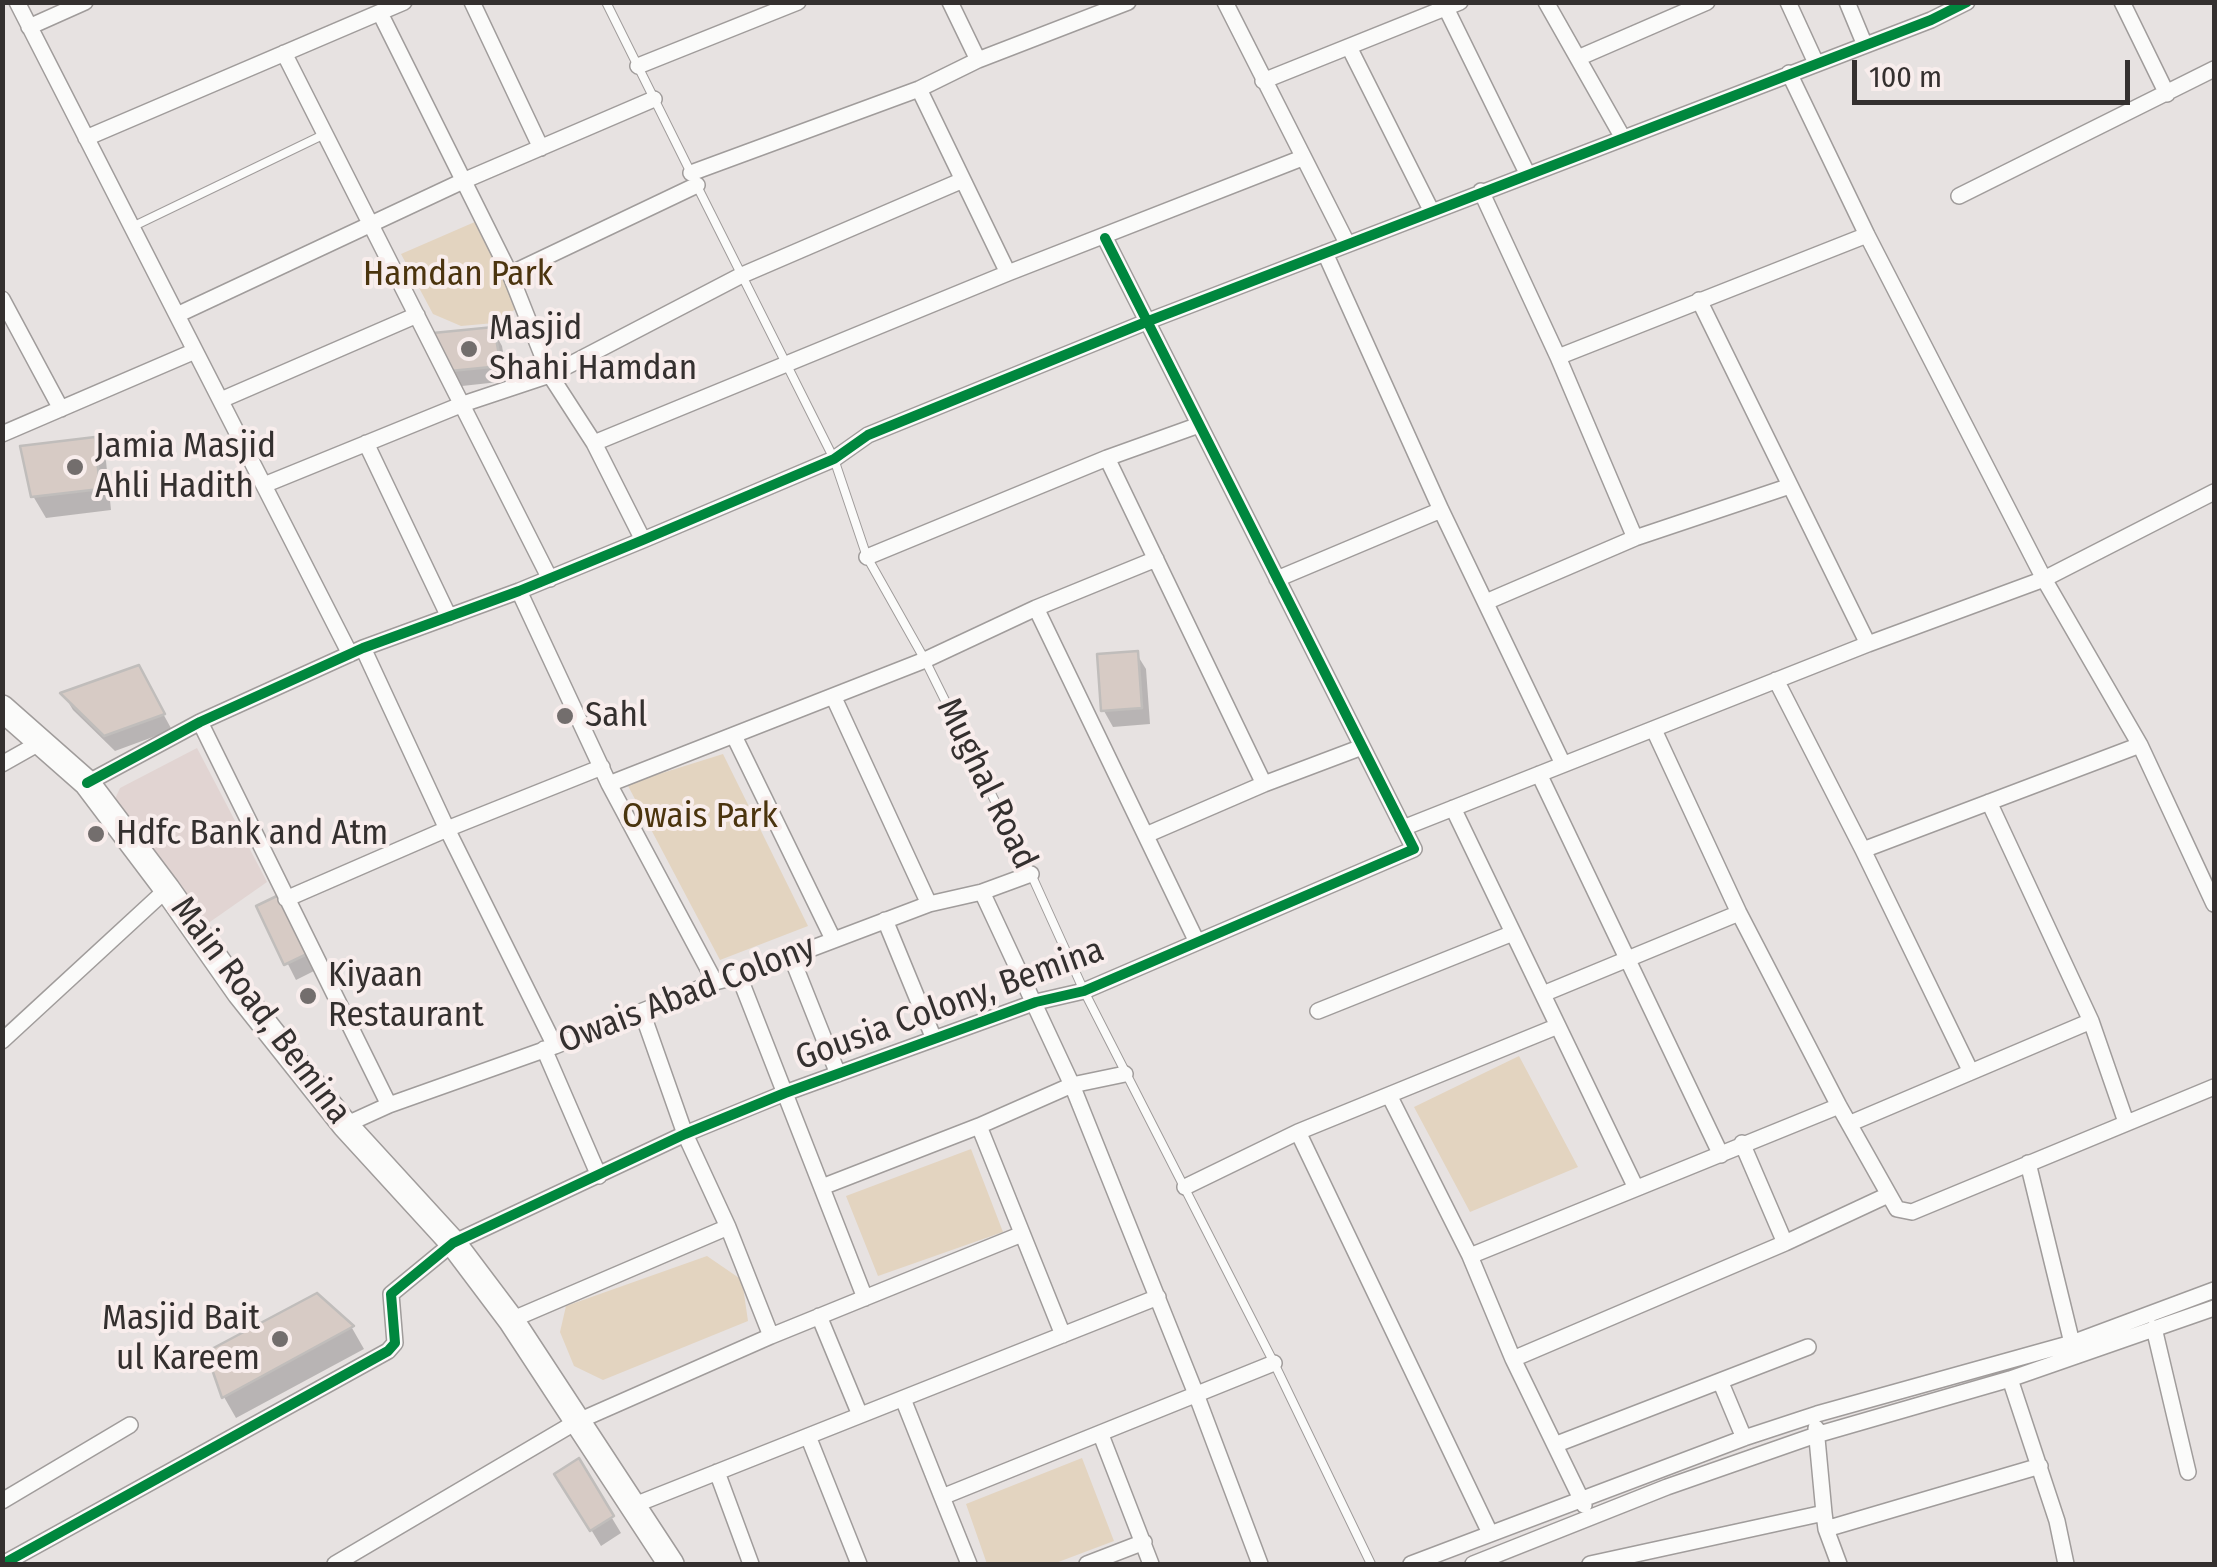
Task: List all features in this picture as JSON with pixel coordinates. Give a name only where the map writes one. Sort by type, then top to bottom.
[{"type":"main road","name":"Main Road, Bemina","points":[[2,708],[87,783],[168,889],[240,993],[345,1125],[453,1242],[511,1320],[671,1564]]},
{"type":"street","points":[[17,2],[264,485],[357,651],[447,828],[550,1047],[598,1176]]},
{"type":"street","points":[[29,27],[84,2]]},
{"type":"street","points":[[86,138],[404,2]]},
{"type":"street","points":[[472,2],[541,148]]},
{"type":"street","points":[[638,66],[798,2]]},
{"type":"street","points":[[950,2],[978,60]]},
{"type":"street","points":[[510,274],[694,179],[919,89],[1091,9],[1128,2]]},
{"type":"street","points":[[1224,2],[1347,243]]},
{"type":"street","points":[[1546,2],[1623,138]]},
{"type":"street","points":[[1578,58],[1707,2]]},
{"type":"street","points":[[1788,2],[1816,63]]},
{"type":"street","points":[[1848,2],[1864,43]]},
{"type":"street","points":[[1921,2],[1931,20]]},
{"type":"street","points":[[87,783],[200,722],[357,651],[643,540],[834,459],[868,435],[1481,190],[1528,176],[1931,20],[1967,2]]},
{"type":"street","points":[[2122,2],[2168,94]]},
{"type":"street","points":[[1264,81],[1450,4],[1528,176]]},
{"type":"street","points":[[380,12],[510,274],[550,375],[594,444],[643,540]]},
{"type":"street","points":[[1349,46],[1431,210]]},
{"type":"street","points":[[284,54],[550,578]]},
{"type":"street","points":[[1959,196],[2214,69]]},
{"type":"street","points":[[1789,72],[1867,234],[2044,579],[2140,745],[2213,900]]},
{"type":"street","points":[[919,89],[1008,273]]},
{"type":"street","points":[[177,315],[464,181],[654,99]]},
{"type":"street","points":[[594,444],[1008,273],[1302,158]]},
{"type":"street","points":[[264,485],[462,404],[550,375],[740,276],[963,180]]},
{"type":"street","points":[[1481,190],[1635,538]]},
{"type":"street","points":[[1558,357],[1867,234]]},
{"type":"street","points":[[1105,238],[1404,828],[1868,644],[2044,579],[2214,492]]},
{"type":"street","points":[[1326,253],[1441,510],[1563,764]]},
{"type":"street","points":[[2,300],[61,409]]},
{"type":"street","points":[[1699,300],[1868,644]]},
{"type":"street","points":[[221,400],[418,315]]},
{"type":"street","points":[[2,434],[195,350]]},
{"type":"street","points":[[867,557],[1107,458],[1199,425]]},
{"type":"street","points":[[366,443],[448,617]]},
{"type":"street","points":[[1107,458],[1264,784]]},
{"type":"street","points":[[1486,602],[1635,538],[1790,486]]},
{"type":"street","points":[[1277,579],[1441,510]]},
{"type":"street","points":[[609,784],[834,698],[1156,559]]},
{"type":"street","points":[[519,591],[609,784],[716,982]]},
{"type":"street","points":[[1036,608],[1196,940]]},
{"type":"street","points":[[1776,680],[1970,1070]]},
{"type":"street","points":[[834,698],[929,904]]},
{"type":"street","points":[[200,722],[390,1105]]},
{"type":"street","points":[[1654,730],[1739,914],[1897,1209],[1912,1212],[2214,1087]]},
{"type":"street","points":[[734,736],[833,939]]},
{"type":"street","points":[[2,764],[41,742]]},
{"type":"street","points":[[1863,850],[2140,745]]},
{"type":"street","points":[[1146,836],[1264,784],[1362,747]]},
{"type":"street","points":[[286,899],[447,828],[602,767]]},
{"type":"street","points":[[1539,774],[1721,1156]]},
{"type":"street","points":[[1989,802],[2091,1021],[2126,1122]]},
{"type":"street","points":[[1452,808],[1635,1186]]},
{"type":"street","name":"Gousia Colony, Bemina","points":[[7,1560],[388,1351],[395,1342],[391,1294],[453,1242],[685,1134],[785,1093],[1036,1002],[1084,991],[1414,849],[1404,828]]},
{"type":"street","name":"Owais Abad Colony","points":[[345,1125],[885,920],[1032,874]]},
{"type":"street","points":[[2,1041],[168,889]]},
{"type":"street","points":[[982,892],[1072,1085],[1260,1564]]},
{"type":"street","points":[[1543,994],[1739,914]]},
{"type":"street","points":[[885,920],[934,1039]]},
{"type":"street","points":[[1318,1011],[1512,933]]},
{"type":"street","points":[[790,956],[838,1074]]},
{"type":"street","points":[[739,976],[865,1298]]},
{"type":"street","points":[[642,1012],[685,1134],[772,1336]]},
{"type":"street","points":[[1850,1122],[2091,1021]]},
{"type":"street","points":[[1185,1187],[1298,1132],[1558,1026]]},
{"type":"street","points":[[822,1187],[1072,1085],[1125,1074]]},
{"type":"street","points":[[1389,1095],[1470,1256],[1514,1359],[1591,1518]]},
{"type":"street","points":[[1470,1256],[1839,1106]]},
{"type":"street","points":[[979,1126],[1064,1335]]},
{"type":"street","points":[[1298,1132],[1490,1533]]},
{"type":"street","points":[[1742,1144],[1785,1243]]},
{"type":"street","points":[[2028,1163],[2072,1344]]},
{"type":"street","points":[[1514,1359],[1888,1195]]},
{"type":"street","points":[[511,1320],[728,1227]]},
{"type":"street","points":[[335,1564],[576,1422],[772,1336],[1022,1234]]},
{"type":"street","points":[[1411,1564],[1744,1438],[1816,1414],[2072,1344],[2214,1290]]},
{"type":"street","points":[[632,1506],[1158,1298]]},
{"type":"street","points":[[1473,1564],[1816,1435],[2010,1378],[2214,1308]]},
{"type":"street","points":[[820,1316],[860,1415]]},
{"type":"street","points":[[2154,1328],[2188,1472]]},
{"type":"street","points":[[1557,1444],[1808,1347]]},
{"type":"street","points":[[942,1497],[1274,1363]]},
{"type":"street","points":[[2010,1378],[2057,1521],[2066,1564]]},
{"type":"street","points":[[1721,1383],[1744,1438]]},
{"type":"street","points":[[903,1398],[968,1564]]},
{"type":"street","points":[[1816,1414],[1825,1521],[1840,1564]]},
{"type":"street","points":[[2,1501],[130,1424]]},
{"type":"street","points":[[1101,1435],[1151,1564]]},
{"type":"street","points":[[808,1436],[860,1564]]},
{"type":"street","points":[[1590,1564],[1825,1521],[2040,1466]]},
{"type":"street","points":[[717,1472],[752,1564]]},
{"type":"street","points":[[1087,1564],[1144,1542]]},
{"type":"lane","name":"Mughal Road","points":[[606,2],[834,459],[867,557],[925,660],[1032,874],[1084,991],[1274,1363],[1371,1564]]},
{"type":"lane","points":[[132,227],[326,134]]},
{"type":"shaded area","points":[[197,748],[267,882],[207,924],[110,810],[120,788]]},
{"type":"green space","name":"Hamdan Park","points":[[477,221],[519,307],[494,323],[461,326],[433,314],[401,254]]},
{"type":"green space","name":"Owais Park","points":[[723,754],[808,926],[720,960],[627,784]]},
{"type":"green space","points":[[1519,1056],[1578,1167],[1470,1212],[1414,1107]]},
{"type":"green space","points":[[971,1149],[1003,1232],[878,1276],[846,1196]]},
{"type":"green space","points":[[707,1256],[742,1280],[748,1321],[603,1380],[574,1366],[560,1332],[566,1306]]},
{"type":"green space","points":[[1082,1458],[1114,1541],[1053,1564],[987,1564],[966,1504]]},
{"type":"building","name":"Masjid Shahi Hamdan","points":[[494,327],[501,366],[450,371],[433,333]]},
{"type":"building","points":[[95,437],[100,489],[31,497],[20,446]]},
{"type":"building","points":[[1138,651],[1142,708],[1101,711],[1097,654]]},
{"type":"building","points":[[139,665],[165,714],[104,736],[60,693]]},
{"type":"building","points":[[281,894],[309,953],[284,965],[256,906]]},
{"type":"building","name":"Masjid Bait ul Kareem","points":[[317,1293],[354,1326],[222,1398],[206,1352]]},
{"type":"building","points":[[579,1458],[614,1516],[590,1531],[554,1474]]},
{"type":"cycle path","points":[[87,783],[200,722],[363,648],[643,540],[834,459],[868,435],[1146,322],[1931,20],[1967,2]]},
{"type":"cycle path","points":[[3,1564],[388,1351],[395,1343],[391,1294],[453,1243],[685,1134],[785,1093],[1036,1002],[1084,991],[1414,849],[1105,238]]},
{"type":"place","name":"Masjid Shahi Hamdan","points":[[469,349]]},
{"type":"place","name":"Jamia Masjid Ahli Hadith","points":[[75,467]]},
{"type":"place","name":"Sahl","points":[[565,716]]},
{"type":"place","name":"Hdfc Bank and Atm","points":[[96,834]]},
{"type":"place","name":"Kiyaan Restaurant","points":[[308,996]]},
{"type":"place","name":"Masjid Bait ul Kareem","points":[[280,1339]]}]
